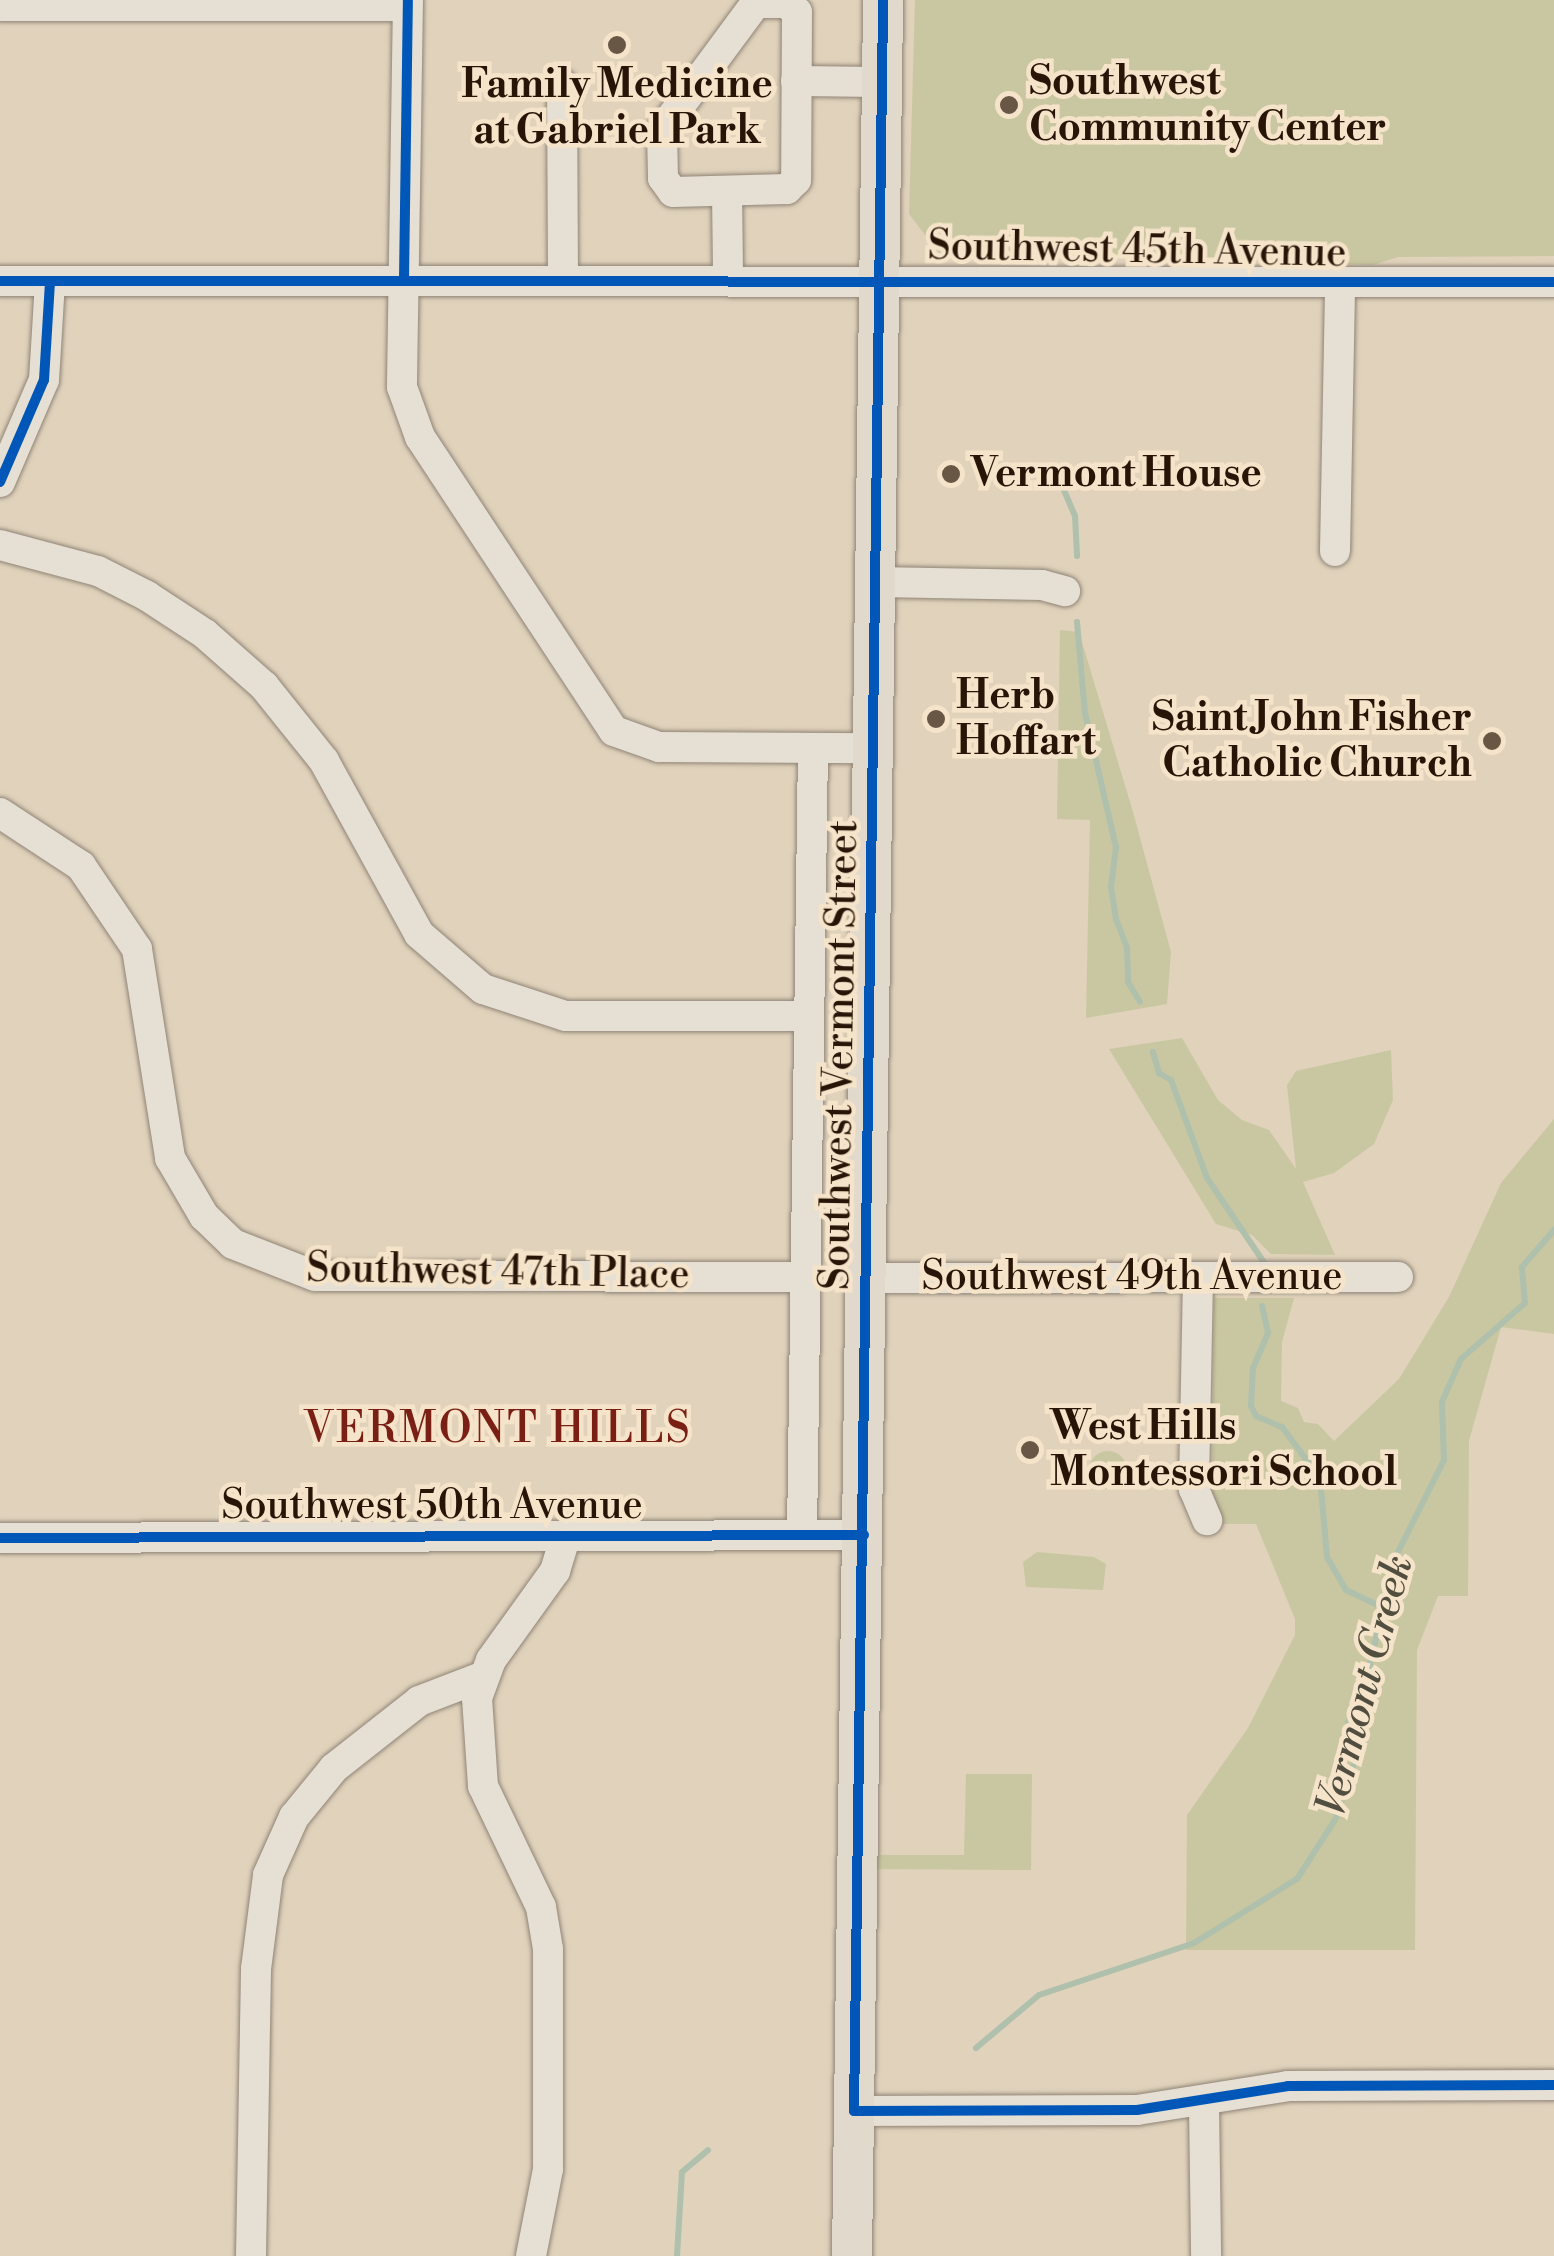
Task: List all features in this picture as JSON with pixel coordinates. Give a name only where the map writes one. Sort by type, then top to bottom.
[{"type":"main road","name":"Southwest Vermont Street","points":[[852,2256],[883,0]]},
{"type":"street","points":[[756,2],[786,3],[798,12],[796,180],[787,190],[727,191],[674,192],[663,178],[662,130],[756,2]]},
{"type":"street","points":[[0,6],[407,3],[406,412],[606,723],[628,739],[659,747],[814,751],[875,748]]},
{"type":"street","points":[[796,81],[882,82]]},
{"type":"street","points":[[562,84],[563,279]]},
{"type":"street","points":[[727,191],[728,278]]},
{"type":"street","name":"Southwest 45th Avenue","points":[[0,281],[879,278],[1554,282]]},
{"type":"street","points":[[0,482],[44,380],[50,280]]},
{"type":"street","points":[[1336,551],[1340,282]]},
{"type":"street","points":[[0,545],[98,571],[147,596],[205,634],[264,686],[324,761],[419,934],[483,988],[565,1016],[809,1016]]},
{"type":"street","points":[[877,582],[1042,585],[1065,591]]},
{"type":"street","name":"Southwest Vermont Street","points":[[802,1536],[814,751]]},
{"type":"street","name":"Southwest 47th Place","points":[[0,813],[81,866],[137,950],[170,1158],[204,1216],[234,1244],[316,1276],[806,1277]]},
{"type":"street","points":[[1198,1276],[1194,1489],[1207,1520]]},
{"type":"street","name":"Southwest 49th Avenue","points":[[867,1278],[1398,1276]]},
{"type":"street","name":"Southwest 50th Avenue","points":[[0,1538],[864,1535]]},
{"type":"street","points":[[531,2256],[548,2169],[548,1949],[541,1907],[483,1786],[478,1716],[482,1676],[555,1571],[566,1536]]},
{"type":"street","points":[[251,2256],[256,1969],[268,1874],[294,1817],[334,1768],[420,1701],[482,1676]]},
{"type":"street","points":[[854,2111],[1204,2104],[1288,2086],[1554,2085]]},
{"type":"street","points":[[1204,2104],[1206,2256]]},
{"type":"shaded area","points":[[915,0],[1554,0],[1554,256],[1398,257],[1373,265],[939,253],[909,214]]},
{"type":"shaded area","points":[[1060,630],[1079,632],[1133,812],[1171,952],[1167,1004],[1086,1018],[1090,820],[1057,819]]},
{"type":"shaded area","points":[[1182,1038],[1218,1100],[1242,1120],[1269,1130],[1296,1169],[1287,1085],[1296,1071],[1391,1050],[1393,1100],[1374,1144],[1334,1173],[1303,1182],[1335,1255],[1271,1254],[1252,1235],[1216,1224],[1109,1049]]},
{"type":"shaded area","points":[[1554,1119],[1554,1334],[1501,1327],[1469,1441],[1468,1596],[1438,1596],[1417,1650],[1415,1950],[1186,1950],[1187,1815],[1248,1728],[1295,1635],[1295,1619],[1256,1524],[1223,1524],[1212,1504],[1214,1298],[1294,1298],[1282,1342],[1281,1401],[1298,1408],[1304,1422],[1318,1424],[1334,1441],[1399,1379],[1449,1297],[1501,1183]]},
{"type":"shaded area","points":[[1108,1451],[1121,1457],[1127,1470],[1121,1483],[1108,1489],[1095,1483],[1089,1470],[1095,1457]]},
{"type":"shaded area","points":[[1037,1552],[1094,1557],[1106,1564],[1103,1590],[1026,1587],[1023,1562]]},
{"type":"shaded area","points":[[966,1774],[1032,1774],[1031,1870],[877,1869],[877,1855],[964,1855]]},
{"type":"waterway","points":[[1054,467],[1075,516],[1077,556]]},
{"type":"waterway","points":[[1077,622],[1085,713],[1116,847],[1111,887],[1116,919],[1127,948],[1128,982],[1140,1002]]},
{"type":"waterway","points":[[1153,1052],[1159,1073],[1171,1080],[1207,1178],[1265,1264]]},
{"type":"waterway","name":"Vermont Creek","points":[[976,2048],[1039,1995],[1194,1943],[1297,1879],[1335,1820],[1356,1757],[1348,1723],[1369,1668],[1395,1558],[1444,1460],[1442,1402],[1461,1359],[1525,1303],[1522,1267],[1554,1230]]},
{"type":"waterway","points":[[1262,1306],[1268,1333],[1253,1368],[1251,1406],[1256,1416],[1282,1427],[1320,1478],[1327,1557],[1346,1590],[1384,1608]]},
{"type":"waterway","name":"Vermont Creek","points":[[677,2256],[682,2172],[708,2150]]},
{"type":"cycle path","points":[[404,279],[408,0]]},
{"type":"cycle path","points":[[854,2111],[883,0]]},
{"type":"cycle path","points":[[0,281],[1554,282]]},
{"type":"cycle path","points":[[0,482],[44,380],[50,281]]},
{"type":"cycle path","points":[[0,1538],[864,1535]]},
{"type":"cycle path","points":[[854,2111],[1137,2110],[1288,2086],[1554,2085]]},
{"type":"place","name":"Family Medicine at Gabriel Park","points":[[617,45]]},
{"type":"place","name":"Southwest Community Center","points":[[1009,105]]},
{"type":"place","name":"Vermont House","points":[[951,474]]},
{"type":"place","name":"Herb Hoffart","points":[[936,719]]},
{"type":"place","name":"Saint John Fisher Catholic Church","points":[[1492,741]]},
{"type":"place","name":"West Hills Montessori School","points":[[1030,1450]]},
{"type":"district","name":"VERMONT HILLS","points":[[498,1430]]}]
